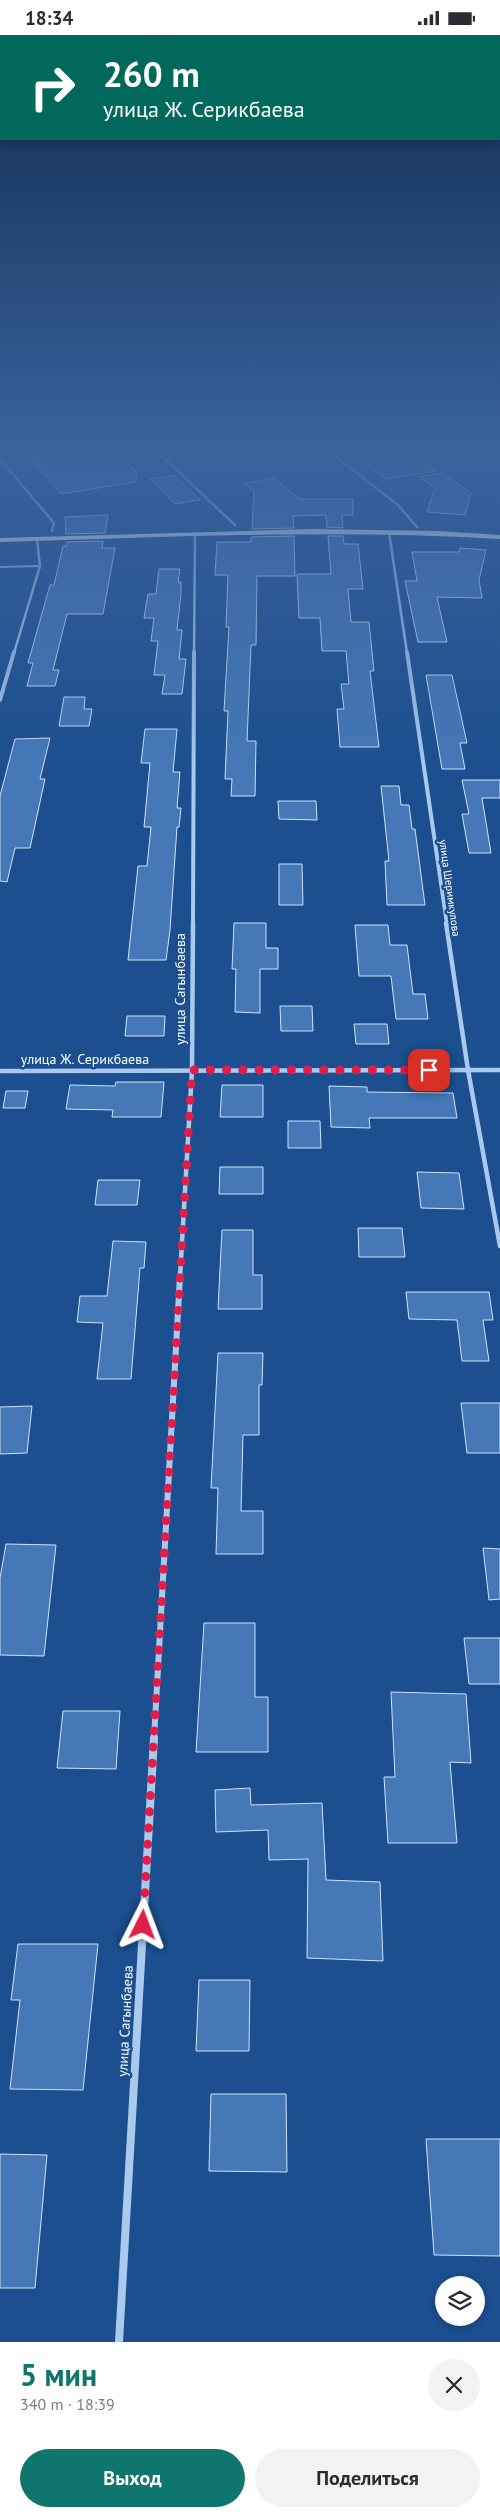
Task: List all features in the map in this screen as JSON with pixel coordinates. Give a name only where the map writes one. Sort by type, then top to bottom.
[{"type":"street","points":[[0,700],[40,566],[39,554]]},
{"type":"street","name":"улица Сагынбаева","points":[[119,2342],[192,1070],[195,554]]},
{"type":"street","name":"улица Шеримкулова","points":[[392,554],[468,1070],[500,1246]]},
{"type":"street","name":"улица Ж. Серикбаева","points":[[0,1071],[500,1070]]},
{"type":"lane","points":[[0,567],[40,566]]},
{"type":"building","points":[[61,554],[114,554],[103,614],[67,614],[53,670],[59,670],[55,686],[27,686],[33,663],[28,663],[50,585],[54,585]]},
{"type":"building","points":[[216,554],[294,554],[295,576],[257,576],[256,645],[251,645],[247,741],[256,741],[255,796],[231,796],[232,779],[225,779],[228,711],[224,711],[229,627],[226,627],[228,575],[215,575]]},
{"type":"building","points":[[329,554],[359,554],[363,589],[348,589],[351,622],[369,622],[374,671],[370,671],[379,747],[340,747],[337,709],[344,709],[341,684],[349,684],[346,651],[322,651],[320,618],[299,618],[297,574],[331,574]]},
{"type":"building","points":[[412,554],[485,554],[479,580],[482,598],[437,597],[447,642],[418,642],[405,581],[417,581]]},
{"type":"building","points":[[159,569],[180,569],[178,582],[181,582],[181,594],[177,630],[182,630],[179,659],[186,659],[182,694],[162,694],[165,675],[154,675],[158,641],[151,641],[154,618],[144,618],[148,594],[156,594]]},
{"type":"building","points":[[426,675],[452,675],[467,743],[460,743],[465,769],[442,769]]},
{"type":"building","points":[[64,697],[85,697],[84,709],[92,709],[89,726],[59,726]]},
{"type":"building","points":[[145,729],[177,729],[173,772],[180,772],[177,808],[181,808],[179,827],[177,827],[170,930],[166,960],[128,960],[138,866],[147,866],[151,827],[144,827],[150,763],[141,763]]},
{"type":"building","points":[[50,738],[40,779],[45,779],[30,848],[15,848],[7,882],[0,881],[0,796],[15,739]]},
{"type":"building","points":[[462,780],[500,780],[500,798],[482,798],[491,853],[469,853],[462,814],[469,814]]},
{"type":"building","points":[[381,786],[399,786],[401,805],[409,805],[412,829],[415,829],[425,905],[387,905],[385,861],[389,861]]},
{"type":"building","points":[[278,801],[316,801],[317,820],[279,819]]},
{"type":"building","points":[[279,864],[302,864],[303,905],[279,905]]},
{"type":"building","points":[[234,923],[266,923],[266,948],[278,948],[278,969],[260,969],[260,1013],[235,1012],[236,969],[232,969]]},
{"type":"building","points":[[355,925],[388,925],[390,945],[407,945],[413,994],[425,994],[428,1019],[396,1019],[391,976],[359,976]]},
{"type":"building","points":[[280,1006],[312,1006],[313,1031],[281,1031]]},
{"type":"building","points":[[127,1016],[165,1016],[164,1036],[125,1036]]},
{"type":"building","points":[[354,1024],[387,1024],[389,1044],[356,1044]]},
{"type":"building","points":[[116,1082],[164,1082],[161,1117],[112,1117],[113,1110],[66,1109],[70,1085],[115,1086]]},
{"type":"building","points":[[222,1085],[263,1085],[263,1117],[220,1117]]},
{"type":"building","points":[[329,1086],[367,1087],[367,1092],[453,1093],[457,1118],[369,1118],[370,1128],[331,1127]]},
{"type":"building","points":[[6,1091],[28,1091],[25,1108],[3,1108]]},
{"type":"building","points":[[288,1121],[320,1121],[321,1148],[288,1148]]},
{"type":"building","points":[[220,1167],[263,1167],[263,1194],[219,1194]]},
{"type":"building","points":[[417,1172],[459,1173],[464,1209],[421,1208]]},
{"type":"building","points":[[98,1180],[140,1180],[137,1205],[95,1205]]},
{"type":"building","points":[[358,1228],[402,1228],[405,1257],[359,1257]]},
{"type":"building","points":[[222,1230],[253,1230],[253,1275],[262,1275],[262,1309],[218,1309]]},
{"type":"building","points":[[113,1241],[146,1242],[144,1268],[140,1268],[131,1379],[97,1379],[103,1323],[77,1322],[80,1296],[107,1296]]},
{"type":"building","points":[[406,1292],[489,1292],[493,1320],[483,1320],[489,1361],[462,1361],[457,1320],[409,1319]]},
{"type":"building","points":[[218,1353],[263,1353],[262,1385],[259,1385],[259,1435],[243,1435],[241,1511],[263,1511],[263,1554],[216,1554],[218,1488],[211,1488]]},
{"type":"building","points":[[461,1403],[500,1403],[500,1453],[467,1453]]},
{"type":"building","points":[[32,1406],[27,1453],[0,1454],[0,1407]]},
{"type":"building","points":[[6,1544],[56,1545],[44,1656],[0,1655],[0,1578]]},
{"type":"building","points":[[483,1548],[500,1549],[500,1599],[489,1600]]},
{"type":"building","points":[[204,1623],[255,1623],[255,1697],[268,1697],[268,1752],[196,1752]]},
{"type":"building","points":[[464,1638],[500,1638],[500,1684],[469,1684]]},
{"type":"building","points":[[391,1692],[466,1694],[471,1763],[450,1762],[457,1843],[388,1843],[384,1777],[395,1777]]},
{"type":"building","points":[[63,1711],[120,1711],[116,1769],[57,1768]]},
{"type":"building","points":[[250,1788],[251,1805],[322,1803],[326,1880],[380,1882],[383,1961],[307,1958],[308,1859],[269,1860],[268,1830],[216,1832],[215,1790]]},
{"type":"building","points":[[18,1944],[98,1944],[83,2090],[10,2089],[20,2000],[11,2000]]},
{"type":"building","points":[[199,1980],[250,1980],[249,2051],[196,2051]]},
{"type":"building","points":[[211,2094],[286,2094],[287,2172],[209,2171]]},
{"type":"building","points":[[426,2139],[500,2139],[500,2256],[434,2255]]},
{"type":"building","points":[[0,2154],[47,2155],[35,2288],[0,2288]]},
{"type":"route","points":[[143,1925],[192,1070],[429,1070]]}]
